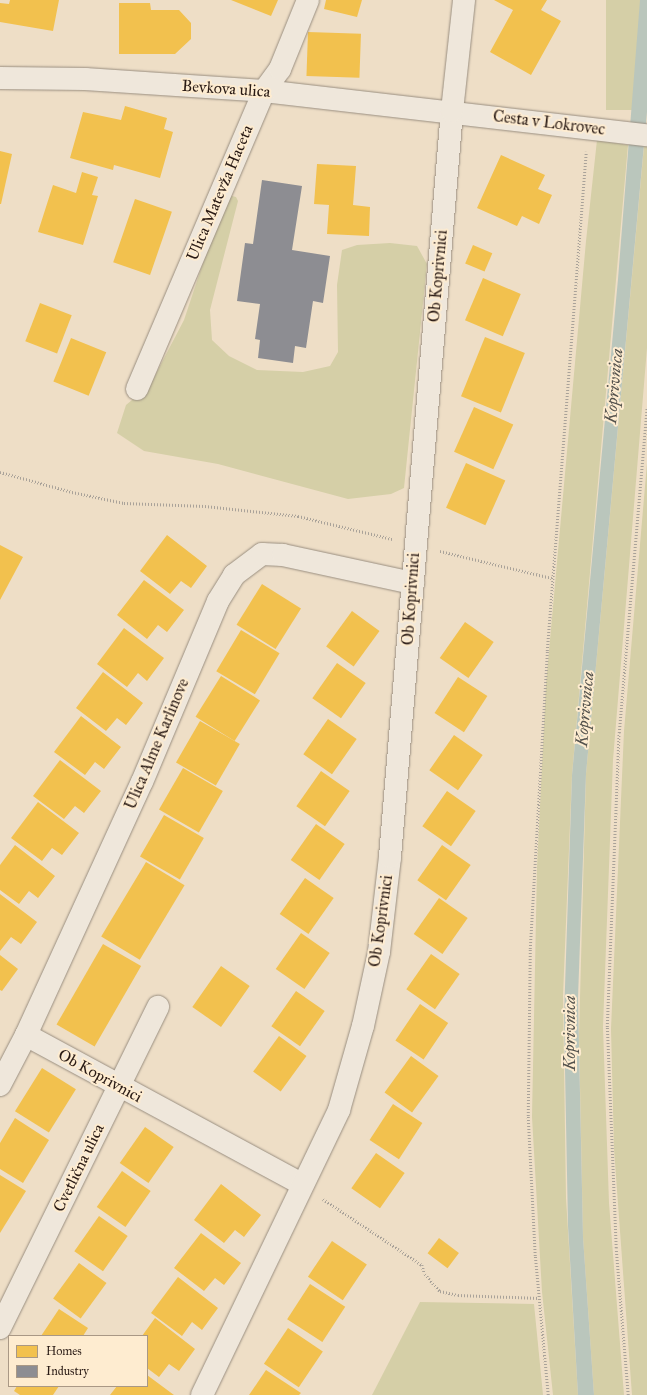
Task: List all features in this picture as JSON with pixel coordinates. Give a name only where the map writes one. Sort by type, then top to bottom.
[{"type":"street","name":"Ulica Matevža Haceta","points":[[137,389],[264,91],[280,69],[308,0]]},
{"type":"street","name":"Ob Koprivnici","points":[[202,1395],[301,1184],[339,1110],[363,1026],[379,952],[390,857],[413,583],[414,544],[452,111],[464,0]]},
{"type":"street","name":"Bevkova ulica","points":[[0,78],[85,79],[264,91],[452,111]]},
{"type":"street","name":"Cesta v Lokrovec","points":[[452,111],[647,135]]},
{"type":"street","name":"Ulica Alme Karlinove","points":[[0,1085],[26,1035],[142,782],[218,601],[234,575],[262,554],[283,555],[413,583]]},
{"type":"street","name":"Cvetlična ulica","points":[[0,1328],[158,1007]]},
{"type":"street","name":"Ob Koprivnici","points":[[26,1035],[118,1087],[301,1184]]},
{"type":"path","points":[[548,1395],[538,1298],[528,1116],[530,949],[552,578],[596,129]]},
{"type":"path","points":[[628,1395],[616,1248],[607,1027],[619,740],[647,408]]},
{"type":"path","points":[[0,472],[72,492],[124,503],[205,506],[298,516],[552,578]]},
{"type":"path","points":[[301,1184],[422,1266],[425,1274],[440,1291],[458,1295],[538,1298]]},
{"type":"shaded area","points":[[606,0],[640,0],[640,110],[606,110]]},
{"type":"shaded area","points":[[597,140],[628,145],[572,775],[563,996],[566,1198],[578,1395],[553,1395],[542,1292],[532,1117],[537,867],[546,684],[586,241]]},
{"type":"shaded area","points":[[644,146],[647,146],[647,348],[613,760],[603,1027],[609,1203],[624,1395],[594,1395],[583,1237],[579,1035],[586,774]]},
{"type":"shaded area","points":[[232,196],[236,197],[238,201],[210,310],[212,340],[229,356],[257,370],[303,372],[330,366],[338,352],[337,285],[342,250],[357,245],[390,243],[417,246],[427,264],[404,488],[391,494],[348,499],[218,464],[144,451],[117,433],[126,405],[150,385],[184,320],[211,239],[226,202]]},
{"type":"shaded area","points":[[647,463],[647,1395],[632,1395],[614,1149],[611,1029],[624,731]]},
{"type":"shaded area","points":[[420,1302],[534,1304],[543,1395],[372,1395]]},
{"type":"water","name":"Koprivnica","points":[[640,0],[647,0],[647,112],[586,774],[578,998],[583,1237],[594,1395],[578,1395],[568,1226],[564,1017],[572,775],[618,279]]},
{"type":"building: Homes","points":[[10,0],[59,0],[53,31],[0,22],[0,3],[9,4]]},
{"type":"building: Homes","points":[[231,0],[278,0],[271,16]]},
{"type":"building: Homes","points":[[326,0],[362,0],[357,17],[324,9]]},
{"type":"building: Homes","points":[[494,0],[547,0],[541,10],[561,21],[531,75],[490,52],[513,10]]},
{"type":"building: Homes","points":[[119,3],[150,3],[151,10],[179,10],[191,23],[191,39],[175,54],[119,54]]},
{"type":"building: Homes","points":[[308,32],[361,34],[359,78],[306,76]]},
{"type":"building: Homes","points":[[125,106],[167,118],[164,129],[173,132],[160,178],[114,165],[113,170],[70,158],[83,112],[121,120]]},
{"type":"building: Homes","points":[[0,151],[12,154],[1,204],[0,204]]},
{"type":"building: Homes","points":[[501,155],[545,175],[538,189],[552,195],[539,224],[522,216],[517,226],[477,208]]},
{"type":"building: Homes","points":[[317,164],[356,166],[353,205],[370,207],[369,236],[327,234],[329,205],[314,204]]},
{"type":"building: Homes","points":[[82,172],[98,177],[92,195],[98,196],[83,245],[38,232],[53,185],[76,193]]},
{"type":"building: Homes","points":[[135,199],[172,212],[150,275],[113,262]]},
{"type":"building: Homes","points":[[473,245],[492,253],[485,272],[465,263]]},
{"type":"building: Homes","points":[[483,278],[521,294],[503,336],[465,320]]},
{"type":"building: Homes","points":[[40,303],[72,315],[57,353],[25,341]]},
{"type":"building: Homes","points":[[485,337],[525,353],[501,412],[461,396]]},
{"type":"building: Homes","points":[[71,338],[106,352],[89,396],[53,382]]},
{"type":"building: Homes","points":[[474,407],[513,424],[493,469],[454,452]]},
{"type":"building: Homes","points":[[466,463],[505,480],[485,525],[446,508]]},
{"type":"building: Homes","points":[[167,535],[207,566],[191,588],[181,581],[170,594],[140,571]]},
{"type":"building: Homes","points":[[0,545],[23,557],[0,600]]},
{"type":"building: Homes","points":[[144,580],[184,610],[167,632],[158,625],[147,639],[117,615]]},
{"type":"building: Homes","points":[[262,584],[301,608],[276,649],[237,625]]},
{"type":"building: Homes","points":[[352,611],[380,631],[354,667],[326,647]]},
{"type":"building: Homes","points":[[465,622],[494,642],[468,678],[440,658]]},
{"type":"building: Homes","points":[[124,628],[164,658],[147,681],[138,673],[127,687],[97,664]]},
{"type":"building: Homes","points":[[241,630],[280,653],[255,694],[216,671]]},
{"type":"building: Homes","points":[[337,663],[366,683],[341,718],[312,698]]},
{"type":"building: Homes","points":[[103,672],[143,703],[126,725],[117,718],[106,731],[76,708]]},
{"type":"building: Homes","points":[[221,676],[260,700],[235,741],[196,717]]},
{"type":"building: Homes","points":[[458,677],[487,696],[464,732],[435,713]]},
{"type":"building: Homes","points":[[81,716],[121,747],[104,769],[95,762],[85,775],[54,752]]},
{"type":"building: Homes","points":[[328,719],[357,739],[332,774],[303,754]]},
{"type":"building: Homes","points":[[200,721],[240,744],[216,786],[176,763]]},
{"type":"building: Homes","points":[[454,735],[483,755],[458,790],[429,770]]},
{"type":"building: Homes","points":[[60,760],[101,791],[84,813],[75,806],[64,819],[33,796]]},
{"type":"building: Homes","points":[[183,768],[223,791],[199,833],[159,810]]},
{"type":"building: Homes","points":[[321,771],[350,791],[325,826],[296,806]]},
{"type":"building: Homes","points":[[447,791],[476,811],[451,846],[422,826]]},
{"type":"building: Homes","points":[[38,802],[79,833],[62,855],[52,848],[42,861],[11,838]]},
{"type":"building: Homes","points":[[164,815],[204,838],[180,880],[140,857]]},
{"type":"building: Homes","points":[[316,824],[345,844],[319,880],[291,860]]},
{"type":"building: Homes","points":[[15,845],[55,876],[38,898],[29,891],[19,904],[0,890],[0,865]]},
{"type":"building: Homes","points":[[442,845],[471,865],[446,900],[417,880]]},
{"type":"building: Homes","points":[[146,862],[185,885],[140,960],[101,937]]},
{"type":"building: Homes","points":[[305,878],[334,898],[308,934],[280,914]]},
{"type":"building: Homes","points":[[0,894],[37,922],[21,944],[11,937],[0,951]]},
{"type":"building: Homes","points":[[439,898],[468,918],[442,954],[414,934]]},
{"type":"building: Homes","points":[[301,933],[330,953],[304,989],[276,969]]},
{"type":"building: Homes","points":[[103,944],[141,966],[95,1047],[56,1025]]},
{"type":"building: Homes","points":[[431,954],[460,974],[435,1009],[406,989]]},
{"type":"building: Homes","points":[[0,955],[18,969],[2,991],[0,990]]},
{"type":"building: Homes","points":[[221,966],[250,986],[221,1027],[192,1007]]},
{"type":"building: Homes","points":[[296,991],[325,1011],[300,1046],[271,1026]]},
{"type":"building: Homes","points":[[420,1004],[448,1023],[424,1059],[395,1040]]},
{"type":"building: Homes","points":[[279,1036],[307,1056],[281,1092],[253,1072]]},
{"type":"building: Homes","points":[[411,1056],[439,1076],[412,1112],[385,1092]]},
{"type":"building: Homes","points":[[42,1068],[76,1089],[49,1132],[15,1111]]},
{"type":"building: Homes","points":[[393,1104],[422,1123],[399,1159],[370,1140]]},
{"type":"building: Homes","points":[[15,1118],[49,1140],[23,1183],[0,1169],[0,1143]]},
{"type":"building: Homes","points":[[145,1127],[174,1147],[148,1183],[120,1163]]},
{"type":"building: Homes","points":[[376,1153],[405,1173],[380,1208],[351,1188]]},
{"type":"building: Homes","points":[[122,1171],[151,1191],[125,1227],[97,1207]]},
{"type":"building: Homes","points":[[0,1175],[26,1191],[0,1233]]},
{"type":"building: Homes","points":[[221,1184],[261,1215],[244,1237],[235,1230],[224,1243],[194,1220]]},
{"type":"building: Homes","points":[[99,1216],[128,1236],[103,1271],[74,1251]]},
{"type":"building: Homes","points":[[201,1233],[241,1263],[224,1285],[215,1278],[204,1291],[174,1268]]},
{"type":"building: Homes","points":[[439,1238],[459,1253],[448,1268],[428,1253]]},
{"type":"building: Homes","points":[[332,1241],[367,1264],[343,1300],[308,1277]]},
{"type":"building: Homes","points":[[79,1263],[107,1283],[81,1319],[53,1299]]},
{"type":"building: Homes","points":[[178,1277],[218,1308],[202,1330],[192,1322],[182,1336],[151,1313]]},
{"type":"building: Homes","points":[[310,1284],[345,1307],[322,1342],[287,1319]]},
{"type":"building: Homes","points":[[59,1309],[88,1328],[84,1335],[42,1335]]},
{"type":"building: Homes","points":[[155,1318],[195,1349],[179,1371],[169,1364],[159,1377],[148,1369],[148,1335],[143,1335]]},
{"type":"building: Homes","points":[[288,1328],[323,1351],[299,1387],[264,1364]]},
{"type":"building: Homes","points":[[266,1370],[301,1393],[299,1395],[249,1395]]},
{"type":"building: Homes","points":[[148,1376],[174,1395],[110,1395],[116,1387],[148,1387]]},
{"type":"building: Homes","points":[[16,1387],[58,1387],[53,1395],[20,1395],[14,1391]]},
{"type":"building: Industry","points":[[262,180],[302,186],[292,250],[330,256],[323,303],[313,301],[306,348],[295,346],[293,363],[258,358],[260,340],[255,339],[260,304],[237,301],[245,243],[253,244]]}]
